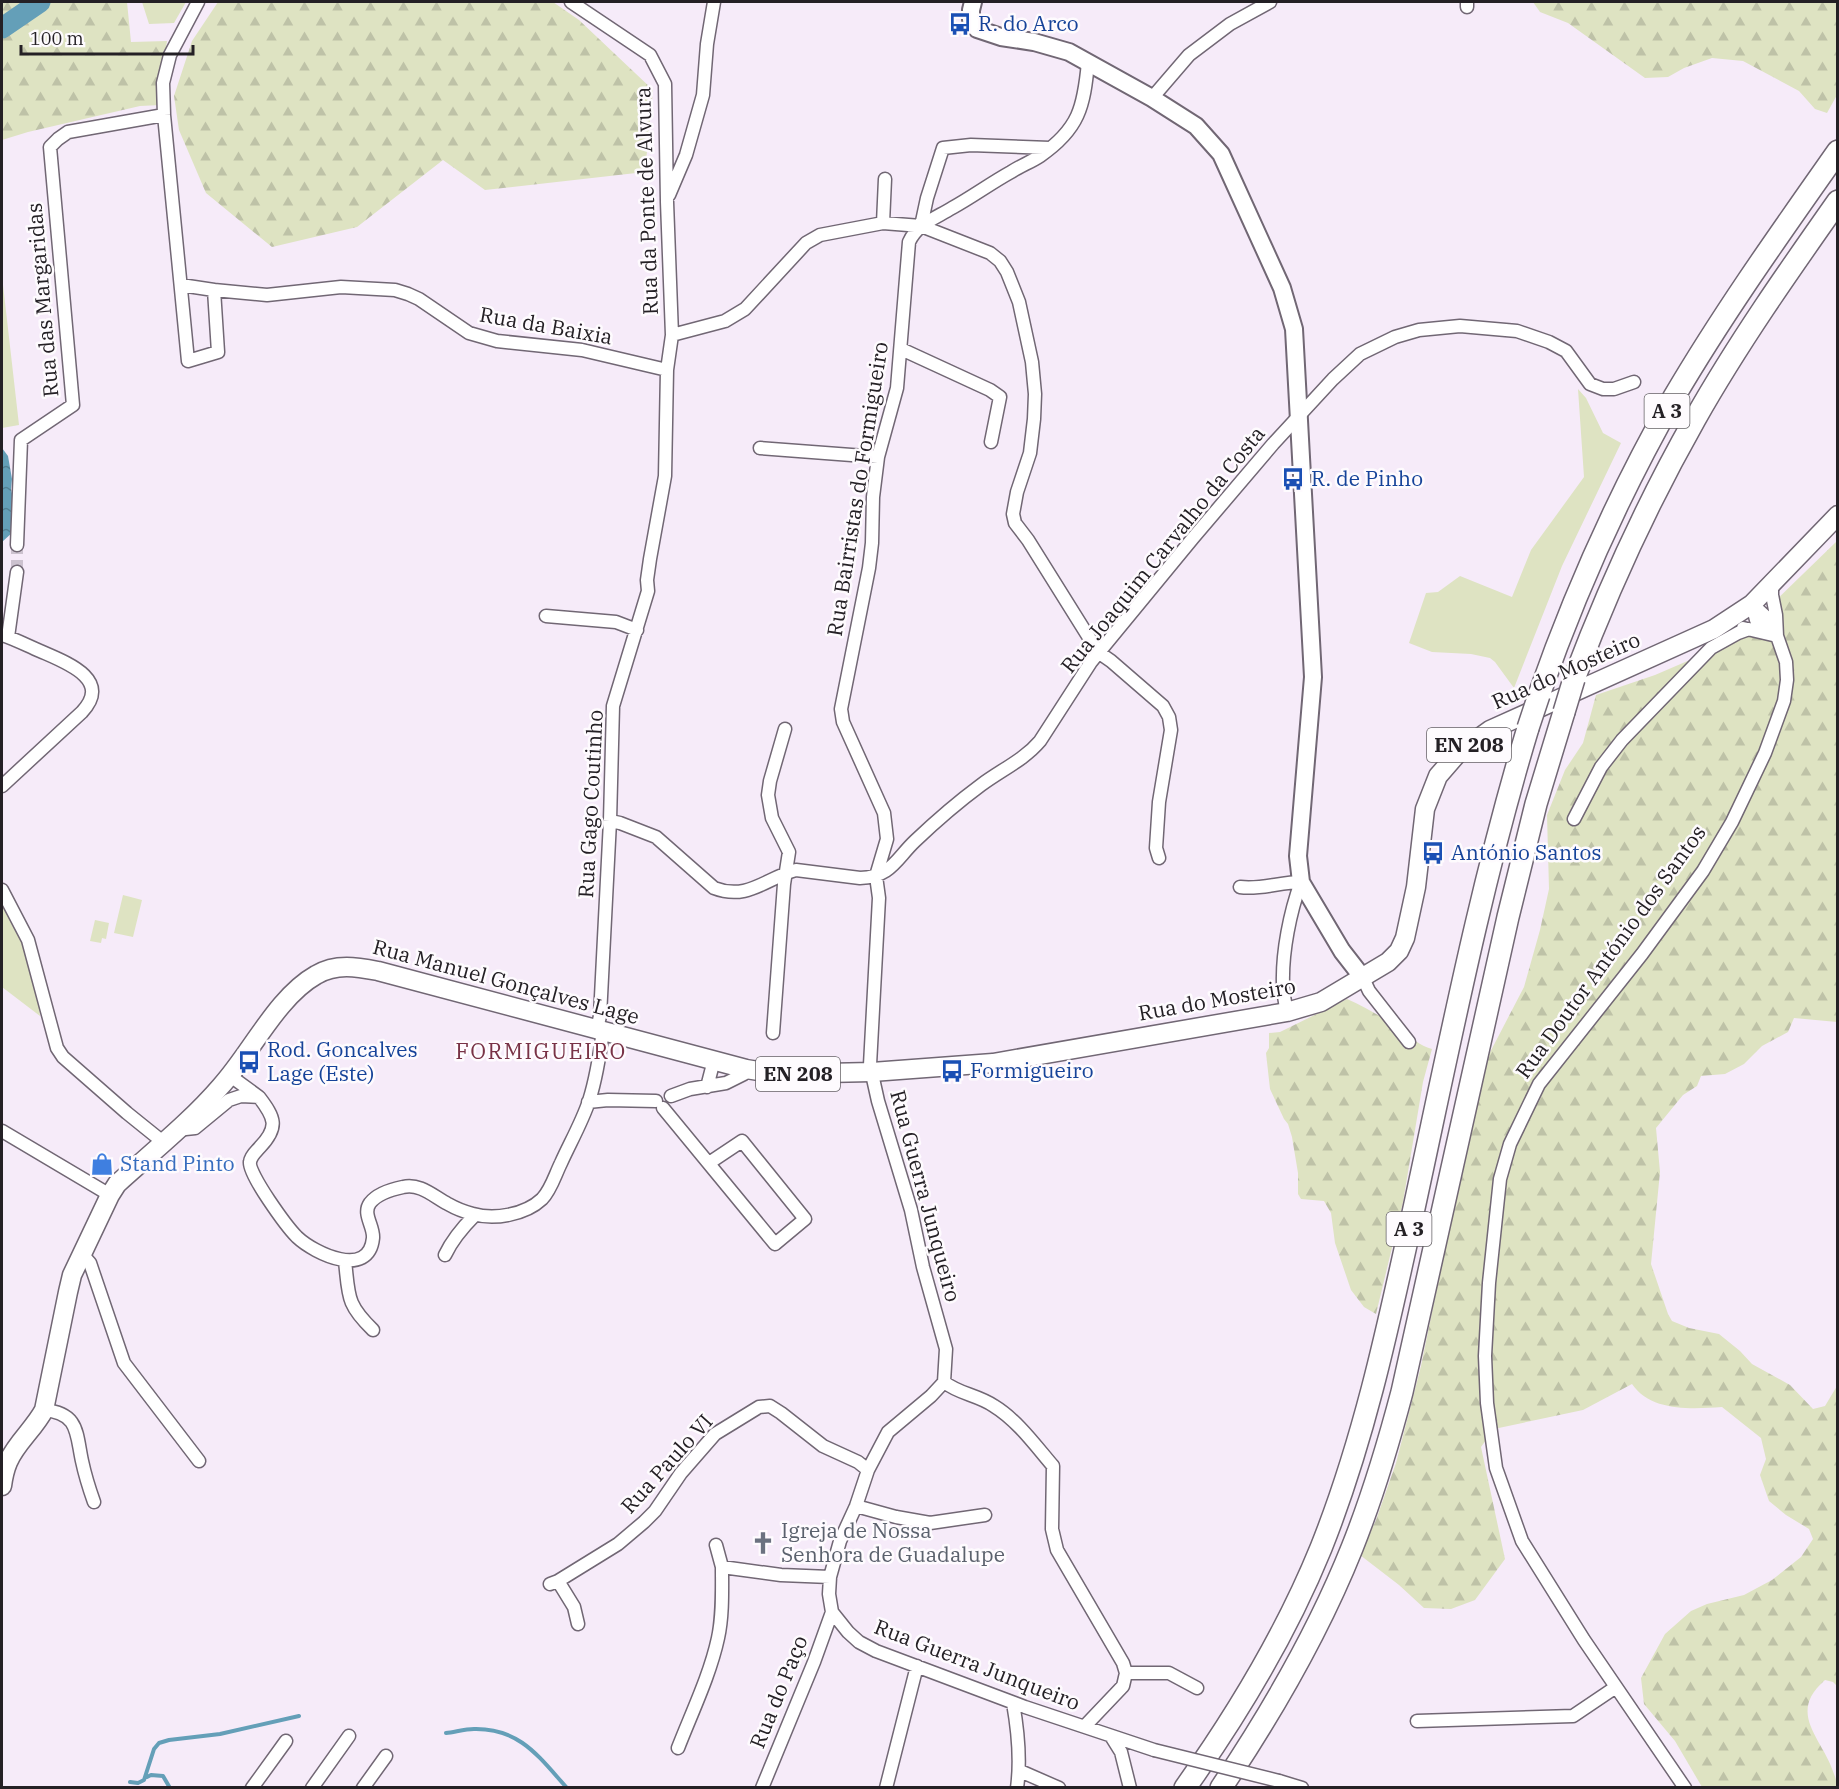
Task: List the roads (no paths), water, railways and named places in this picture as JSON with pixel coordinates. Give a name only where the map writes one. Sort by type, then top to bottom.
[{"type":"highway","name":"A 3","points":[[1185,1788],[1220,1738],[1272,1652],[1320,1550],[1353,1461],[1398,1280],[1480,907],[1505,805],[1539,695],[1580,587],[1609,522],[1674,398],[1723,318],[1838,151]]},
{"type":"highway","name":"A 3","points":[[1221,1788],[1269,1714],[1314,1632],[1352,1548],[1383,1460],[1402,1392],[1508,917],[1536,804],[1574,679],[1622,563],[1690,428],[1757,318],[1838,201]]},
{"type":"main road","name":"Rua do Mosteiro","points":[[721,1063],[778,1074],[872,1072],[993,1063],[1080,1046],[1287,1012],[1321,1002],[1388,962],[1399,951],[1406,938],[1416,887],[1425,809],[1438,776],[1458,753],[1490,730],[1713,629],[1752,604],[1838,515]]},
{"type":"main road","name":"Rua Manuel Gonçalves Lage","points":[[2,1486],[13,1452],[39,1420],[44,1410],[68,1292],[82,1254],[110,1195],[117,1184],[204,1105],[230,1076],[278,1011],[301,986],[317,974],[335,968],[354,966],[378,971],[721,1063]]},
{"type":"street","points":[[198,2],[170,55],[163,83],[164,115],[188,361],[218,352],[214,290]]},
{"type":"street","name":"Rua da Ponte de Alvura","points":[[571,2],[650,56],[665,84],[672,335],[667,370]]},
{"type":"street","points":[[667,202],[686,155],[703,94],[707,44],[714,2]]},
{"type":"street","points":[[1152,98],[1189,56],[1230,24],[1270,2]]},
{"type":"street","points":[[972,6],[971,20],[977,29],[1001,37],[1034,42],[1069,52],[1152,98],[1196,126],[1221,154],[1282,288],[1294,329],[1313,677],[1298,856],[1301,882],[1342,951],[1363,978],[1369,991],[1409,1042]]},
{"type":"street","points":[[921,226],[1039,157],[1068,133],[1079,113],[1086,92],[1088,62]]},
{"type":"street","name":"Rua das Margaridas","points":[[17,545],[21,440],[73,405],[50,147],[68,132],[164,115]]},
{"type":"street","name":"Rua Bairristas do Formigueiro","points":[[872,1072],[870,1065],[879,898],[876,876],[887,839],[884,813],[843,722],[841,709],[869,568],[878,457],[897,388],[909,242],[914,232],[921,226],[927,198],[943,148],[971,145],[1050,148]]},
{"type":"street","points":[[883,223],[885,179]]},
{"type":"street","points":[[672,335],[725,321],[745,309],[806,243],[820,235],[883,223],[921,226],[990,253],[1000,261],[1019,302],[1032,362],[1035,394],[1030,453],[1017,492],[1013,513],[1015,523],[1098,652],[1163,706],[1169,717],[1171,730],[1159,802],[1156,848],[1159,858]]},
{"type":"street","name":"Rua da Baixia","points":[[181,285],[267,295],[341,287],[395,290],[419,299],[469,333],[478,336],[497,341],[582,350],[667,370]]},
{"type":"street","name":"Rua Joaquim Carvalho da Costa","points":[[876,876],[890,869],[914,842],[975,789],[1031,752],[1098,652],[1273,444],[1332,379],[1360,354],[1395,337],[1419,330],[1460,326],[1517,331],[1549,342],[1566,351],[1590,384],[1596,387],[1614,389],[1634,382]]},
{"type":"street","points":[[901,349],[990,390],[1000,397],[991,442]]},
{"type":"street","name":"Rua Gago Coutinho","points":[[475,1215],[507,1215],[528,1208],[546,1195],[588,1102],[598,1062],[610,821],[613,706],[648,591],[650,559],[665,476],[667,370]]},
{"type":"street","points":[[760,448],[878,457]]},
{"type":"street","points":[[2,786],[88,706],[93,693],[83,673],[72,664],[5,636],[17,572]]},
{"type":"street","name":"Rua Doutor António dos Santos","points":[[1685,1788],[1584,1640],[1522,1541],[1496,1467],[1487,1403],[1485,1356],[1492,1250],[1500,1179],[1510,1144],[1539,1084],[1642,954],[1702,871],[1732,822],[1765,753],[1784,701],[1787,680],[1786,662],[1776,630],[1772,583]]},
{"type":"street","points":[[1752,604],[1756,620],[1763,627],[1776,630]]},
{"type":"street","points":[[546,616],[615,622],[638,630]]},
{"type":"street","points":[[1713,629],[1727,627],[1776,630]]},
{"type":"street","points":[[1574,819],[1601,767],[1622,740],[1711,648],[1749,629]]},
{"type":"street","points":[[773,1033],[784,884],[789,852],[772,818],[768,795],[785,729]]},
{"type":"street","points":[[610,821],[656,837],[714,888],[724,891],[735,893],[750,890],[796,870],[860,878],[876,876]]},
{"type":"street","points":[[1240,887],[1254,889],[1288,882],[1301,882]]},
{"type":"street","points":[[1287,1012],[1283,984],[1286,945],[1293,905],[1301,882]]},
{"type":"street","points":[[2,890],[28,940],[57,1048],[63,1057],[127,1113],[170,1136],[195,1128],[229,1100],[241,1096],[259,1097]]},
{"type":"street","points":[[707,1087],[721,1063]]},
{"type":"street","points":[[588,1102],[608,1100],[670,1106],[671,1096],[690,1089],[726,1083],[744,1074],[746,1069]]},
{"type":"street","name":"Rua Guerra Junqueiro","points":[[872,1072],[946,1349],[944,1382]]},
{"type":"street","points":[[230,1076],[259,1097],[274,1123],[270,1136],[251,1156],[249,1164],[251,1173],[297,1237],[315,1250],[332,1258],[345,1260],[365,1256],[374,1236],[368,1210],[370,1203],[377,1196],[403,1187],[414,1186],[450,1206],[475,1215],[461,1230],[445,1255]]},
{"type":"street","points":[[660,1105],[775,1244],[805,1219],[742,1141],[709,1163]]},
{"type":"street","points":[[2,1131],[110,1195]]},
{"type":"street","points":[[82,1254],[90,1263],[124,1364],[199,1461]]},
{"type":"street","points":[[345,1260],[349,1297],[353,1308],[372,1330]]},
{"type":"street","points":[[832,1612],[829,1594],[830,1577],[840,1541],[856,1506],[868,1470],[888,1432],[944,1382],[953,1389],[992,1404],[1007,1414],[1053,1466],[1052,1529],[1057,1550],[1123,1663],[1126,1673],[1123,1686],[1085,1726]]},
{"type":"street","name":"Rua Paulo VI","points":[[578,1624],[574,1607],[554,1582],[618,1544],[644,1522],[655,1511],[681,1473],[715,1434],[759,1407],[770,1406],[823,1446],[858,1462],[868,1470]]},
{"type":"street","points":[[44,1410],[58,1411],[72,1422],[94,1502]]},
{"type":"street","points":[[856,1506],[930,1523],[985,1515]]},
{"type":"street","points":[[678,1748],[719,1637],[722,1567],[716,1545]]},
{"type":"street","points":[[722,1567],[781,1575],[830,1577]]},
{"type":"street","name":"Rua Guerra Junqueiro","points":[[832,1612],[859,1642],[876,1651],[1013,1702],[1154,1750],[1302,1788]]},
{"type":"street","name":"Rua do Paço","points":[[762,1788],[832,1612]]},
{"type":"street","points":[[886,1788],[917,1666]]},
{"type":"street","points":[[1126,1673],[1169,1673],[1197,1688]]},
{"type":"street","points":[[1417,1721],[1573,1716],[1616,1687]]},
{"type":"street","points":[[1013,1702],[1019,1739],[1020,1771],[1017,1788]]},
{"type":"street","points":[[312,1788],[349,1736]]},
{"type":"street","points":[[1111,1736],[1121,1752],[1130,1788]]},
{"type":"street","points":[[252,1788],[286,1741]]},
{"type":"street","points":[[363,1788],[386,1756]]},
{"type":"street","points":[[1020,1771],[1059,1788]]},
{"type":"water","points":[[2,448],[8,456],[14,503],[13,532],[2,542]]},
{"type":"waterway","points":[[2,28],[40,2]]},
{"type":"waterway","points":[[130,1782],[138,1783],[144,1780],[154,1749],[159,1743],[220,1734],[299,1716]]},
{"type":"waterway","points":[[446,1733],[467,1729],[504,1733],[537,1755],[567,1788]]},
{"type":"waterway","points":[[147,1777],[163,1776],[170,1788]]},
{"type":"tunnel","points":[[17,545],[17,572]]},
{"type":"place","name":"R. do Arco","points":[[960,24]]},
{"type":"place","name":"R. de Pinho","points":[[1293,479]]},
{"type":"place","name":"António Santos","points":[[1433,853]]},
{"type":"place","name":"Rod. Goncalves Lage (Este)","points":[[249,1062]]},
{"type":"place","name":"Formigueiro","points":[[952,1071]]},
{"type":"place","name":"Stand Pinto","points":[[102,1164]]},
{"type":"place","name":"Igreja de Nossa Senhora de Guadalupe","points":[[763,1543]]},
{"type":"district","name":"FORMIGUEIRO","points":[[541,1051]]}]
